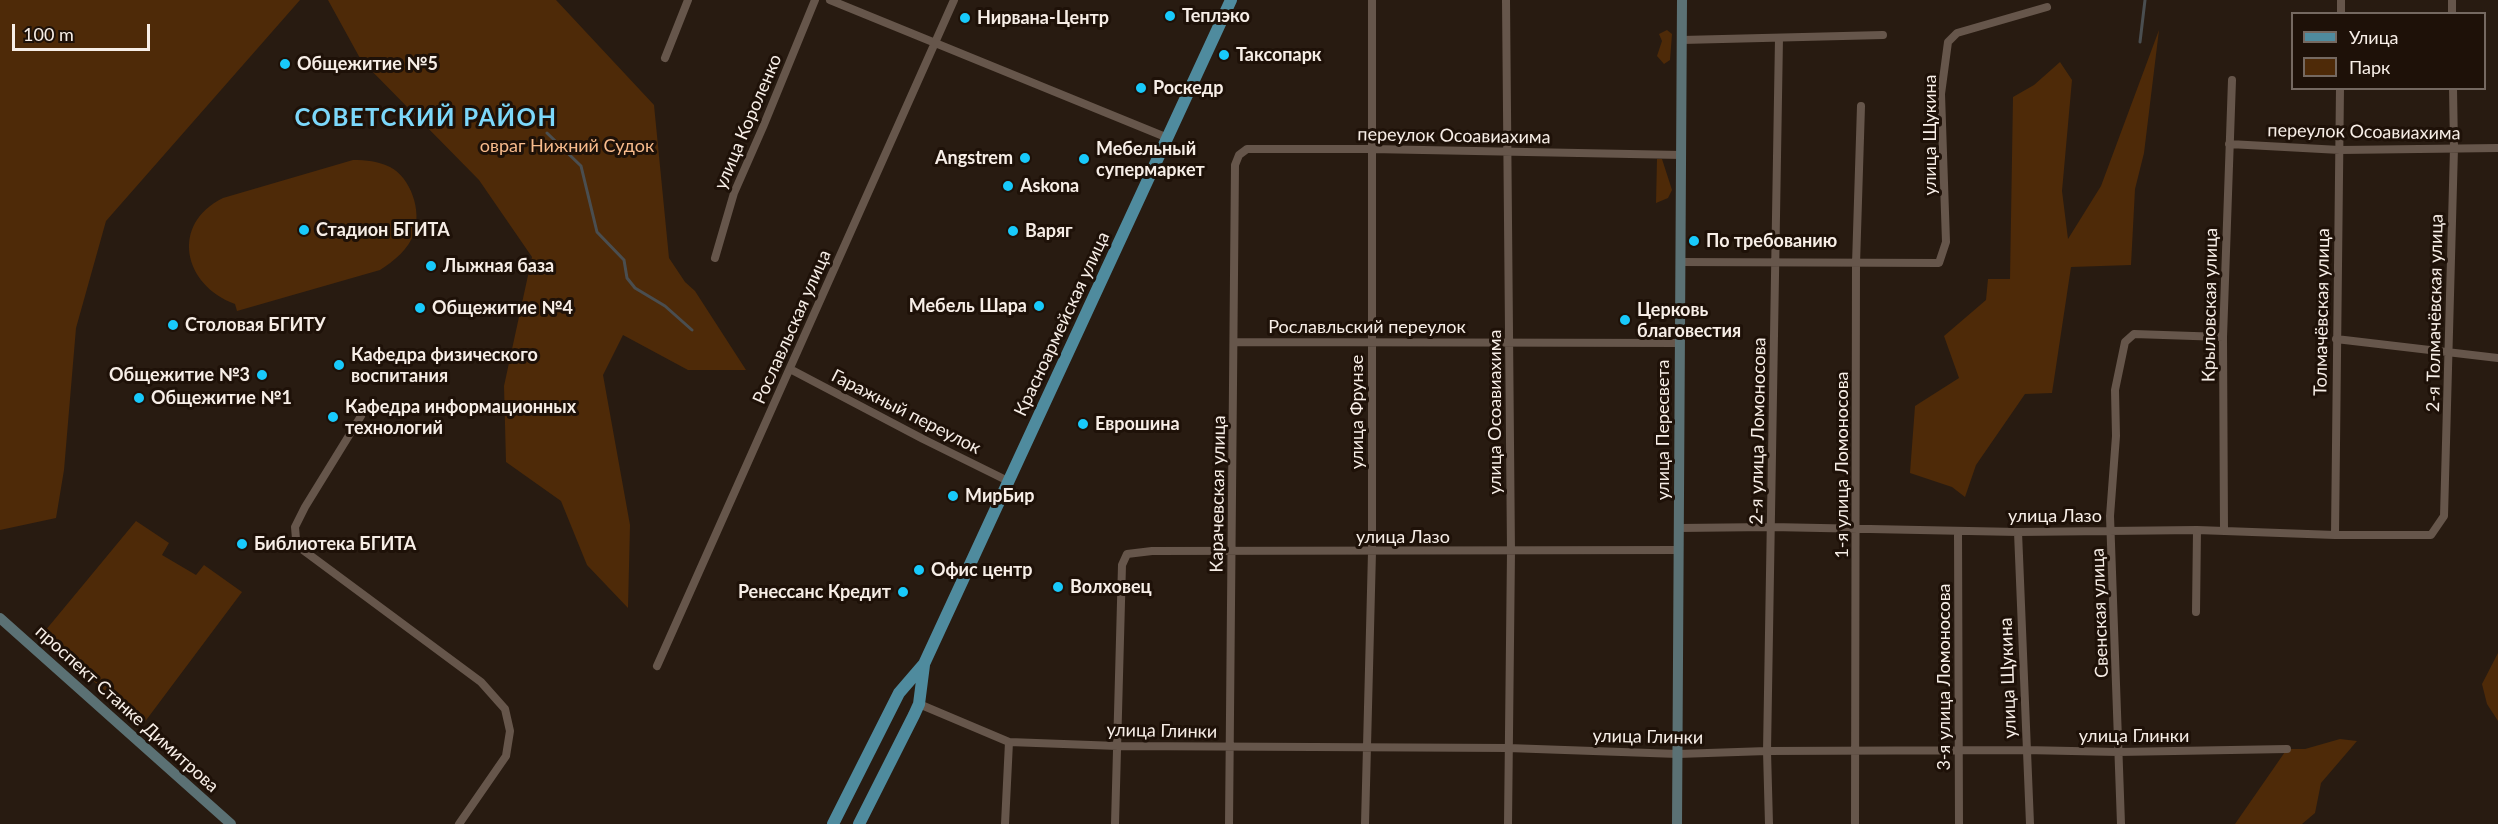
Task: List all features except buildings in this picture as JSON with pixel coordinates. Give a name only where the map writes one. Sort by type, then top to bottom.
[{"type":"main road","name":"Красноармейская улица","points":[[924,664],[1232,0]]},
{"type":"main road","name":"улица Пересвета","points":[[1677,824],[1682,0]]},
{"type":"main road","name":"проспект Станке Димитрова","points":[[0,618],[231,824]]},
{"type":"main road","points":[[860,824],[919,704],[924,664]]},
{"type":"main road","points":[[833,824],[899,693],[924,664]]},
{"type":"street","points":[[665,58],[688,0]]},
{"type":"street","name":"улица Короленко","points":[[715,258],[734,193],[764,127],[814,0]]},
{"type":"street","points":[[830,0],[1168,138]]},
{"type":"street","name":"Рославльская улица","points":[[657,666],[954,0]]},
{"type":"street","name":"улица Фрунзе","points":[[1365,824],[1372,552],[1372,0]]},
{"type":"street","name":"улица Осоавиахима","points":[[1506,0],[1509,152],[1510,551],[1508,824]]},
{"type":"street","name":"улица Щукина","points":[[1856,264],[1939,263],[1946,242],[1941,93],[1948,42],[1957,33],[2047,7]]},
{"type":"street","points":[[1682,40],[1883,35]]},
{"type":"street","name":"2-я улица Ломоносова","points":[[1768,824],[1767,751],[1779,38]]},
{"type":"street","name":"Крыловская улица","points":[[2224,531],[2223,337],[2232,80]]},
{"type":"street","name":"Толмачёвская улица","points":[[2335,535],[2340,90]]},
{"type":"street","name":"2-я Толмачёвская улица","points":[[2431,535],[2444,516],[2450,351],[2453,90]]},
{"type":"street","name":"1-я улица Ломоносова","points":[[1855,824],[1856,264],[1861,106]]},
{"type":"street","name":"переулок Осоавиахима","points":[[2229,144],[2340,150],[2498,148]]},
{"type":"street","name":"переулок Осоавиахима","points":[[1235,165],[1239,155],[1247,149],[1682,155]]},
{"type":"street","name":"Карачевская улица","points":[[1229,824],[1235,165]]},
{"type":"street","points":[[1681,262],[1856,264]]},
{"type":"street","name":"Свенская улица","points":[[2121,824],[2110,516],[2116,436],[2115,390],[2125,342],[2134,334],[2223,337]]},
{"type":"street","points":[[2336,339],[2498,358]]},
{"type":"street","name":"Рославльский переулок","points":[[1234,342],[1680,343]]},
{"type":"street","name":"Гаражный переулок","points":[[790,369],[923,440],[1008,481]]},
{"type":"street","points":[[361,416],[305,507],[295,527],[296,539],[303,550],[321,564],[482,682],[505,709],[510,731],[506,756],[459,824]]},
{"type":"street","name":"улица Лазо","points":[[1679,528],[1857,528],[2018,532],[2197,530],[2335,535],[2431,535]]},
{"type":"street","points":[[2196,612],[2197,530]]},
{"type":"street","name":"3-я улица Ломоносова","points":[[1958,531],[1959,824]]},
{"type":"street","name":"улица Щукина","points":[[2018,532],[2025,750],[2030,824]]},
{"type":"street","name":"улица Лазо","points":[[1118,746],[1122,565],[1127,554],[1152,551],[1679,550]]},
{"type":"street","points":[[919,704],[1009,742],[1005,824]]},
{"type":"street","name":"улица Глинки","points":[[1009,742],[1230,748],[1508,748],[1678,754],[1767,751],[2118,752],[2287,749]]},
{"type":"street","points":[[1115,824],[1118,746]]},
{"type":"green space","points":[[0,0],[300,0],[106,221],[76,328],[64,470],[56,518],[0,530]]},
{"type":"green space","name":"овраг Нижний Судок","points":[[328,0],[556,0],[654,105],[669,258],[685,282],[695,291],[746,370],[688,370],[623,335],[603,375],[630,525],[628,608],[587,565],[561,501],[506,462],[504,386],[532,257],[479,180],[361,60]]},
{"type":"green space","points":[[1667,30],[1672,34],[1670,60],[1664,64],[1657,56],[1662,41],[1659,34]]},
{"type":"green space","points":[[2159,30],[2144,153],[2135,189],[2131,265],[2071,267],[2052,393],[2025,394],[1976,465],[1965,497],[1952,487],[1910,473],[1915,406],[1959,378],[1944,336],[1986,300],[1988,279],[2010,279],[2013,97],[2034,85],[2060,62],[2072,80],[2062,191],[2068,239],[2101,186]]},
{"type":"green space","points":[[1657,159],[1662,159],[1672,190],[1668,198],[1656,203]]},
{"type":"green space","points":[[353,160],[372,161],[390,167],[404,179],[413,196],[417,215],[414,233],[409,244],[396,259],[380,270],[237,311],[235,304],[217,295],[204,283],[194,269],[190,254],[190,238],[195,223],[206,209],[223,198]]},
{"type":"green space","points":[[136,521],[169,543],[162,555],[196,575],[204,565],[242,592],[144,723],[40,637]]},
{"type":"green space","points":[[2498,653],[2498,721],[2487,704],[2482,684]]},
{"type":"green space","points":[[2340,739],[2357,741],[2321,783],[2315,813],[2302,824],[2235,824],[2287,749],[2305,749]]},
{"type":"waterway","points":[[2140,42],[2145,0]]},
{"type":"waterway","points":[[547,133],[581,166],[597,232],[624,260],[627,278],[635,288],[665,306],[692,330]]},
{"type":"place","name":"Теплэко","points":[[1170,16]]},
{"type":"place","name":"Нирвана-Центр","points":[[965,18]]},
{"type":"place","name":"Таксопарк","points":[[1224,55]]},
{"type":"place","name":"Общежитие №5","points":[[285,64]]},
{"type":"place","name":"Роскедр","points":[[1141,88]]},
{"type":"place","name":"Angstrem","points":[[1025,158]]},
{"type":"place","name":"Мебельный супермаркет","points":[[1084,159]]},
{"type":"place","name":"Askona","points":[[1008,186]]},
{"type":"place","name":"Стадион БГИТА","points":[[304,230]]},
{"type":"place","name":"Варяг","points":[[1013,231]]},
{"type":"place","name":"По требованию","points":[[1694,241]]},
{"type":"place","name":"Лыжная база","points":[[431,266]]},
{"type":"place","name":"Мебель Шара","points":[[1039,306]]},
{"type":"place","name":"Общежитие №4","points":[[420,308]]},
{"type":"place","name":"Церковь благовестия","points":[[1625,320]]},
{"type":"place","name":"Столовая БГИТУ","points":[[173,325]]},
{"type":"place","name":"Кафедра физического воспитания","points":[[339,365]]},
{"type":"place","name":"Общежитие №3","points":[[262,375]]},
{"type":"place","name":"Общежитие №1","points":[[139,398]]},
{"type":"place","name":"Кафедра информационных технологий","points":[[333,417]]},
{"type":"place","name":"Еврошина","points":[[1083,424]]},
{"type":"place","name":"МирБир","points":[[953,496]]},
{"type":"place","name":"Библиотека БГИТА","points":[[242,544]]},
{"type":"place","name":"Офис центр","points":[[919,570]]},
{"type":"place","name":"Волховец","points":[[1058,587]]},
{"type":"place","name":"Ренессанс Кредит","points":[[903,592]]},
{"type":"district","name":"СОВЕТСКИЙ РАЙОН","points":[[426,118]]}]
